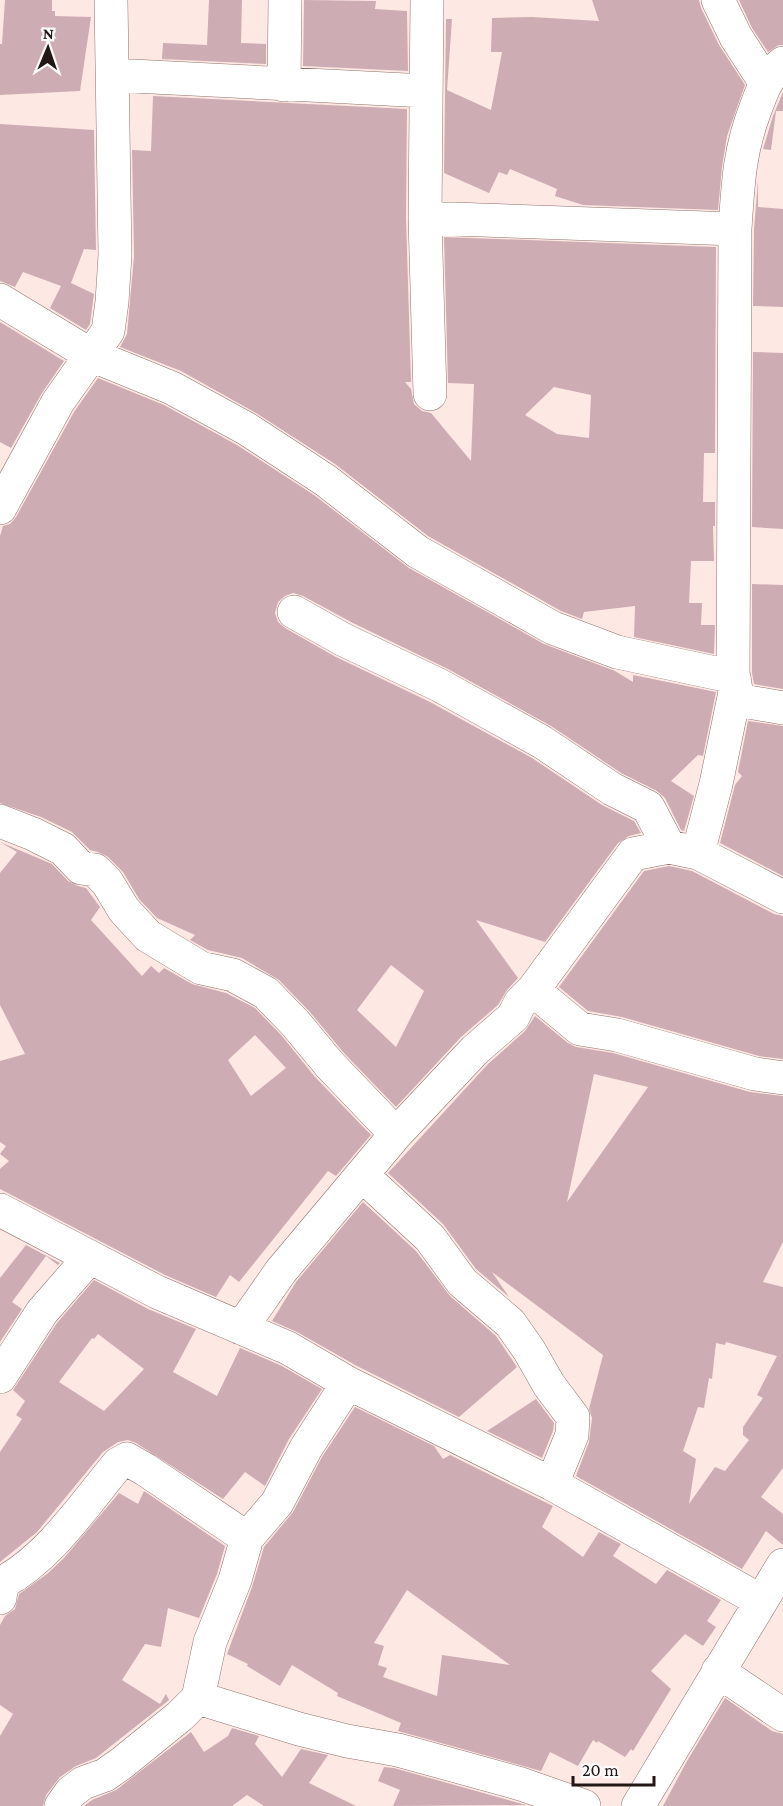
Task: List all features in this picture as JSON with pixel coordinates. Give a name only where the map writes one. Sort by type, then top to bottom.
[{"type":"street","points":[[0,508],[58,402],[108,331],[115,255],[111,0]]},
{"type":"street","points":[[284,85],[285,0]]},
{"type":"street","points":[[427,0],[424,218],[430,394]]},
{"type":"street","points":[[683,850],[716,784],[735,692],[733,684],[735,229],[739,165],[743,146],[774,73],[736,37],[718,0]]},
{"type":"street","points":[[113,75],[426,91]]},
{"type":"street","points":[[424,218],[735,229]]},
{"type":"street","points":[[0,300],[92,355],[172,388],[247,429],[325,480],[418,552],[553,628],[617,652],[734,677]]},
{"type":"street","points":[[294,612],[344,640],[439,685],[542,742],[612,789],[648,807],[683,850],[783,897]]},
{"type":"street","points":[[734,677],[736,691],[743,701],[783,708]]},
{"type":"street","points":[[1,824],[33,834],[63,849],[81,868],[95,870],[107,882],[124,910],[148,936],[201,968],[233,975],[266,993],[296,1024],[329,1064],[396,1134]]},
{"type":"street","points":[[241,1328],[281,1271],[396,1134],[475,1050],[513,1017],[520,1003],[534,990],[633,854],[683,850]]},
{"type":"street","points":[[534,990],[580,1029],[617,1035],[756,1074],[783,1078]]},
{"type":"street","points":[[362,1175],[430,1238],[462,1281],[510,1323],[549,1385],[573,1417],[572,1435],[552,1484]]},
{"type":"street","points":[[0,1210],[157,1292],[288,1348],[348,1383],[552,1484],[761,1601]]},
{"type":"street","points":[[0,1377],[42,1312],[90,1257]]},
{"type":"street","points":[[62,1806],[71,1792],[83,1782],[105,1775],[122,1763],[180,1716],[198,1698],[210,1642],[235,1580],[247,1538],[277,1503],[306,1448],[348,1383]]},
{"type":"street","points":[[0,1598],[2,1583],[35,1560],[72,1520],[118,1464],[127,1459],[247,1538]]},
{"type":"street","points":[[638,1806],[783,1565]]},
{"type":"street","points":[[718,1671],[783,1715]]},
{"type":"street","points":[[198,1698],[299,1729],[398,1750],[521,1784],[584,1806]]},
{"type":"building","points":[[5,0],[52,0],[52,11],[55,11],[55,16],[91,17],[80,91],[0,95],[0,44],[2,44]]},
{"type":"building","points":[[209,0],[242,0],[241,43],[266,44],[266,64],[162,59],[163,43],[207,45]]},
{"type":"building","points":[[304,0],[376,1],[375,9],[407,11],[408,71],[303,66]]},
{"type":"building","points":[[592,0],[699,0],[719,45],[745,85],[727,136],[718,210],[583,205],[555,196],[557,189],[510,169],[507,175],[499,172],[489,193],[444,173],[446,19],[452,19],[447,90],[491,110],[502,52],[491,52],[492,18],[532,17],[599,21]]},
{"type":"building","points":[[739,0],[783,0],[783,45],[768,52],[752,28]]},
{"type":"building","points":[[783,92],[783,111],[776,111],[771,150],[763,149],[773,116]]},
{"type":"building","points":[[153,96],[407,109],[406,218],[411,382],[405,382],[411,389],[414,404],[422,411],[431,413],[471,461],[474,384],[448,383],[444,237],[716,247],[715,453],[704,453],[703,502],[715,502],[714,561],[691,561],[689,603],[702,603],[701,625],[715,625],[714,654],[634,637],[635,606],[584,612],[582,619],[561,611],[428,536],[335,464],[256,413],[181,371],[120,347],[127,334],[134,256],[132,150],[151,151]],"holes":[[[554,387],[591,395],[589,438],[557,434],[525,415]]]},
{"type":"building","points":[[0,124],[94,130],[96,250],[84,249],[71,283],[94,294],[90,324],[86,330],[50,308],[61,286],[23,272],[15,287],[0,281]]},
{"type":"building","points":[[758,180],[758,207],[783,209],[783,307],[753,306],[754,230]]},
{"type":"building","points":[[0,322],[64,361],[42,393],[11,448],[0,442]]},
{"type":"building","points":[[753,352],[783,353],[783,529],[752,527]]},
{"type":"building","points":[[98,378],[164,405],[237,445],[314,495],[409,568],[544,644],[615,671],[633,682],[633,675],[716,692],[703,756],[698,755],[671,781],[694,796],[684,831],[681,830],[665,798],[657,791],[621,773],[551,726],[448,669],[303,596],[293,593],[278,602],[275,613],[278,622],[285,628],[336,657],[430,702],[532,758],[602,805],[634,821],[641,833],[629,836],[618,843],[545,942],[476,920],[518,978],[498,1005],[461,1037],[396,1107],[279,980],[242,958],[208,950],[190,940],[195,935],[157,918],[139,899],[123,872],[108,857],[90,850],[72,832],[41,817],[0,803],[0,536],[3,526],[10,524],[16,517],[74,412]],"holes":[[[391,965],[424,991],[396,1047],[357,1010]]]},
{"type":"building","points":[[752,584],[783,585],[783,689],[754,684]]},
{"type":"building","points":[[748,721],[783,726],[783,876],[720,843],[735,785],[742,776],[738,772]]},
{"type":"building","points":[[0,842],[52,864],[68,881],[86,888],[100,907],[91,920],[142,976],[151,966],[159,973],[164,968],[192,984],[226,993],[255,1008],[282,1036],[315,1077],[371,1135],[336,1176],[328,1171],[239,1282],[230,1275],[216,1297],[165,1275],[0,1189],[0,1169],[9,1161],[0,1154],[6,1146],[0,1142],[0,1061],[25,1054],[0,1005],[0,873],[17,852]],"holes":[[[255,1035],[286,1068],[251,1096],[228,1060]]]},
{"type":"building","points":[[669,866],[692,871],[774,914],[783,916],[783,1059],[759,1056],[622,1017],[588,1011],[559,987],[644,871]]},
{"type":"building","points":[[535,1016],[576,1047],[613,1053],[750,1092],[783,1096],[783,1242],[763,1282],[783,1287],[783,1468],[761,1497],[783,1514],[783,1545],[766,1531],[742,1569],[576,1476],[589,1442],[592,1418],[589,1409],[603,1355],[492,1272],[509,1297],[476,1269],[443,1224],[388,1173],[488,1064],[525,1031]],"holes":[[[594,1074],[648,1087],[567,1202]],[[726,1342],[777,1356],[757,1395],[763,1398],[743,1427],[743,1435],[749,1440],[725,1471],[715,1467],[689,1504],[696,1459],[683,1451],[698,1407],[704,1408],[709,1378],[712,1379],[716,1343],[725,1345]]]},
{"type":"building","points":[[363,1202],[416,1251],[450,1296],[496,1336],[517,1367],[459,1417],[272,1321],[296,1282]]},
{"type":"building","points":[[26,1245],[60,1263],[58,1265],[46,1256],[12,1302],[22,1309],[0,1342],[0,1278]]},
{"type":"building","points":[[94,1280],[148,1309],[196,1329],[173,1372],[217,1396],[240,1348],[280,1365],[322,1389],[289,1439],[265,1486],[245,1472],[223,1499],[136,1443],[128,1440],[118,1442],[103,1452],[37,1532],[0,1562],[0,1452],[22,1419],[16,1415],[25,1401],[13,1390],[57,1323]],"holes":[[[98,1334],[144,1369],[104,1411],[59,1382],[92,1338],[94,1339]]]},
{"type":"building","points":[[536,1399],[554,1423],[542,1458],[487,1431]]},
{"type":"building","points":[[355,1407],[434,1446],[443,1459],[450,1455],[553,1506],[542,1527],[583,1557],[599,1532],[621,1544],[613,1556],[656,1584],[667,1570],[721,1600],[707,1621],[716,1627],[703,1646],[685,1634],[651,1671],[671,1689],[633,1751],[631,1749],[625,1757],[593,1740],[578,1766],[550,1752],[541,1771],[398,1731],[401,1723],[337,1696],[338,1693],[292,1665],[280,1686],[247,1666],[248,1664],[227,1654],[264,1547],[293,1512],[322,1457]],"holes":[[[407,1590],[510,1665],[442,1655],[437,1696],[383,1677],[387,1668],[378,1665],[384,1646],[374,1643]]]},
{"type":"building","points":[[144,1491],[225,1546],[217,1574],[199,1618],[168,1608],[161,1647],[145,1644],[122,1680],[160,1704],[166,1694],[169,1700],[96,1758],[76,1766],[60,1777],[46,1795],[43,1806],[0,1806],[0,1736],[13,1714],[0,1705],[0,1625],[5,1616],[15,1609],[19,1594],[47,1574],[64,1558],[119,1493],[138,1504]]},
{"type":"building","points":[[725,1698],[772,1731],[783,1734],[783,1806],[663,1806],[687,1761]]},
{"type":"building","points":[[232,1728],[259,1736],[255,1744],[282,1777],[301,1749],[328,1755],[309,1783],[356,1806],[264,1806],[247,1795],[232,1806],[84,1806],[116,1790],[191,1732],[204,1752],[228,1736]]},
{"type":"building","points":[[384,1767],[526,1805],[393,1806],[400,1790],[378,1781]]}]
